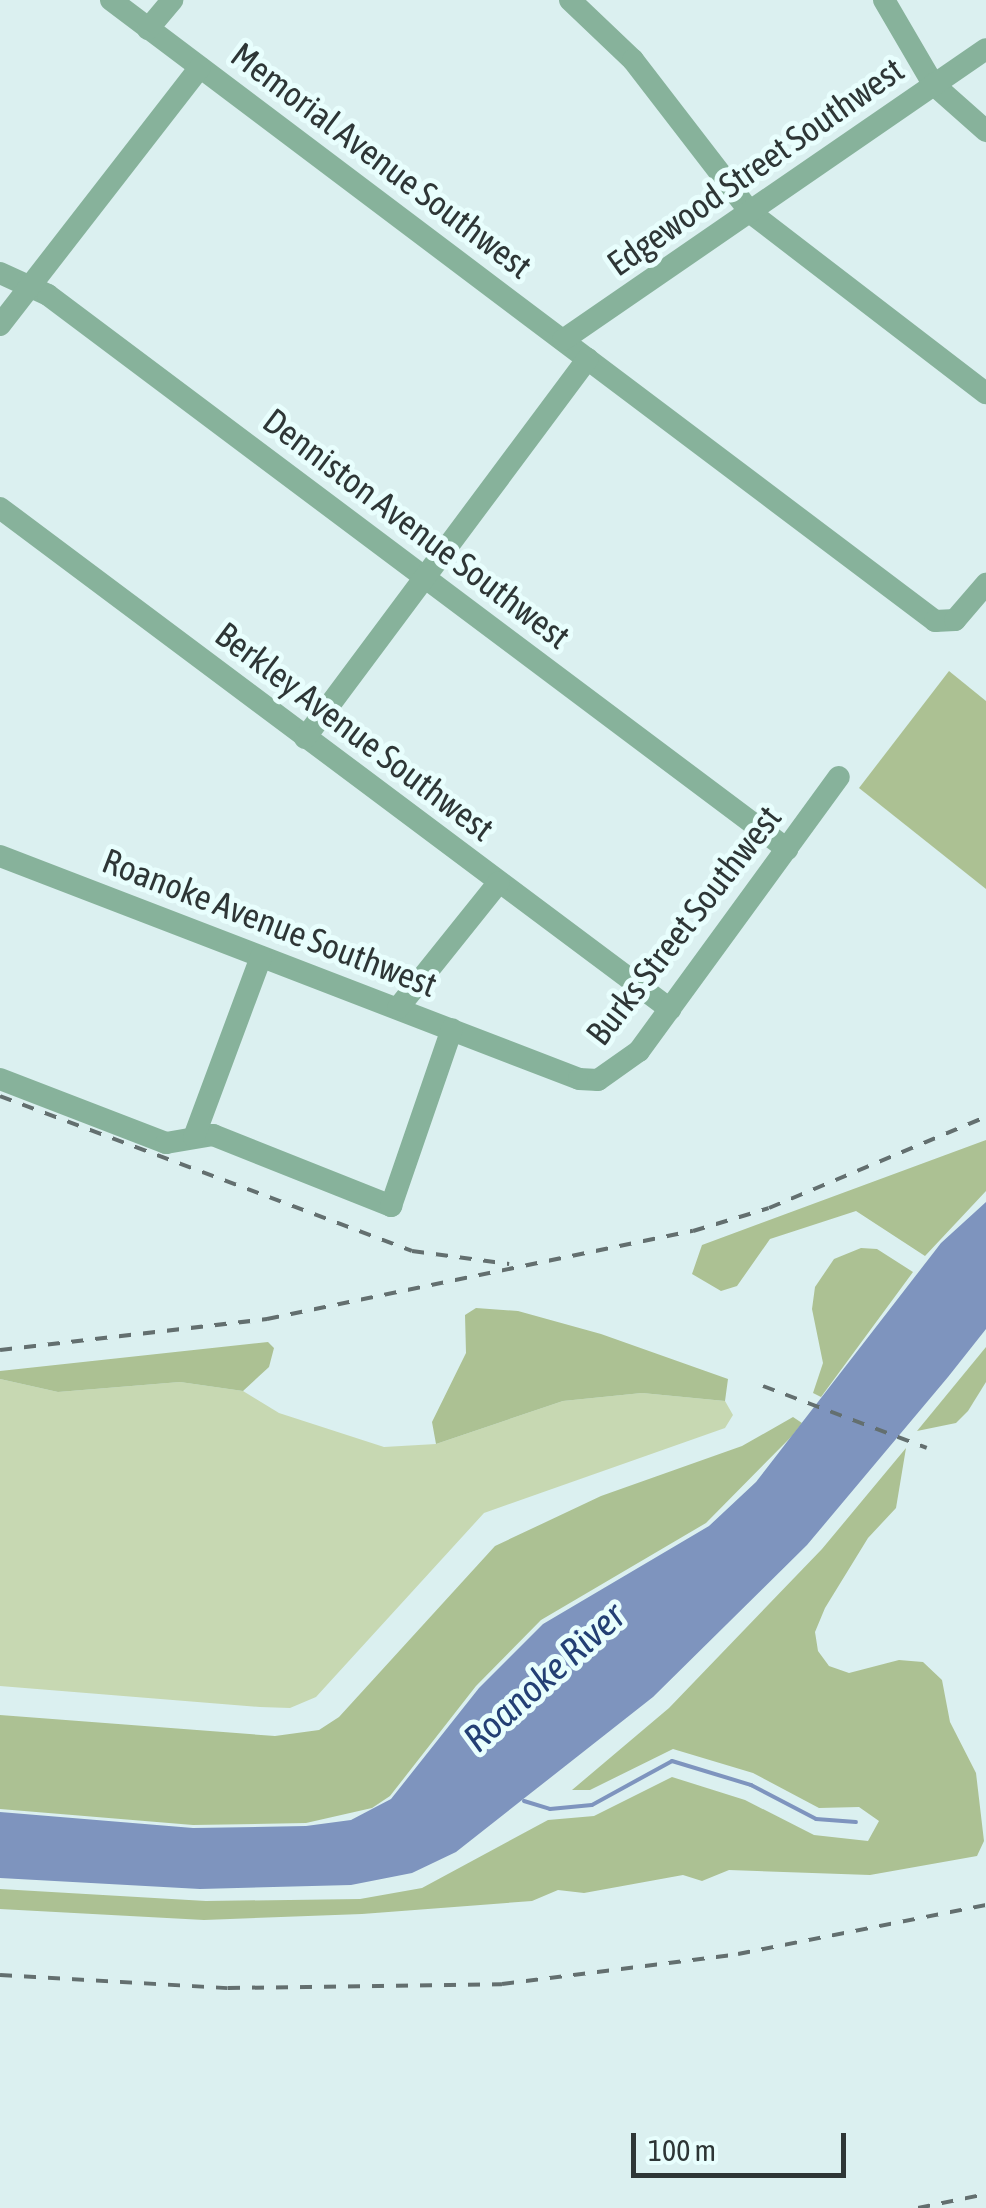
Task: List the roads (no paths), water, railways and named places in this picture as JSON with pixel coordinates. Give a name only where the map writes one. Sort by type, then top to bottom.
[{"type":"street","name":"Memorial Avenue Southwest","points":[[110,0],[588,359]]},
{"type":"street","points":[[148,29],[172,0]]},
{"type":"street","points":[[570,0],[633,60],[751,213],[986,393]]},
{"type":"street","points":[[884,0],[933,84],[986,131]]},
{"type":"street","name":"Edgewood Street Southwest","points":[[564,340],[986,48]]},
{"type":"street","points":[[0,325],[200,67]]},
{"type":"street","name":"Denniston Avenue Southwest","points":[[0,273],[28,290],[48,295],[787,849]]},
{"type":"street","points":[[305,738],[588,359],[939,623],[956,620],[986,584]]},
{"type":"street","name":"Berkley Avenue Southwest","points":[[0,508],[670,1009]]},
{"type":"street","name":"Burks Street Southwest","points":[[452,1029],[579,1080],[598,1080],[621,1069],[670,1009],[839,777]]},
{"type":"street","name":"Roanoke Avenue Southwest","points":[[0,856],[452,1029],[391,1206],[213,1135],[194,1137]]},
{"type":"street","points":[[398,1008],[499,882]]},
{"type":"street","points":[[0,1080],[166,1143],[194,1137],[261,957]]},
{"type":"water","name":"Roanoke River","points":[[986,1202],[986,1329],[948,1377],[807,1545],[653,1697],[456,1852],[412,1873],[351,1885],[200,1889],[0,1878],[0,1812],[193,1828],[306,1826],[351,1820],[391,1799],[479,1688],[543,1624],[709,1526],[756,1482],[941,1243]]},
{"type":"waterway","points":[[524,1801],[550,1809],[592,1805],[672,1761],[751,1785],[816,1819],[856,1822]]},
{"type":"railway","points":[[0,1096],[412,1251],[509,1264]]},
{"type":"railway","points":[[0,1350],[267,1319],[693,1231],[769,1208],[986,1117]]},
{"type":"railway","points":[[763,1386],[927,1448]]},
{"type":"railway","points":[[0,1975],[228,1988],[502,1984],[738,1954],[986,1905]]},
{"type":"railway","points":[[918,2208],[986,2194]]}]
